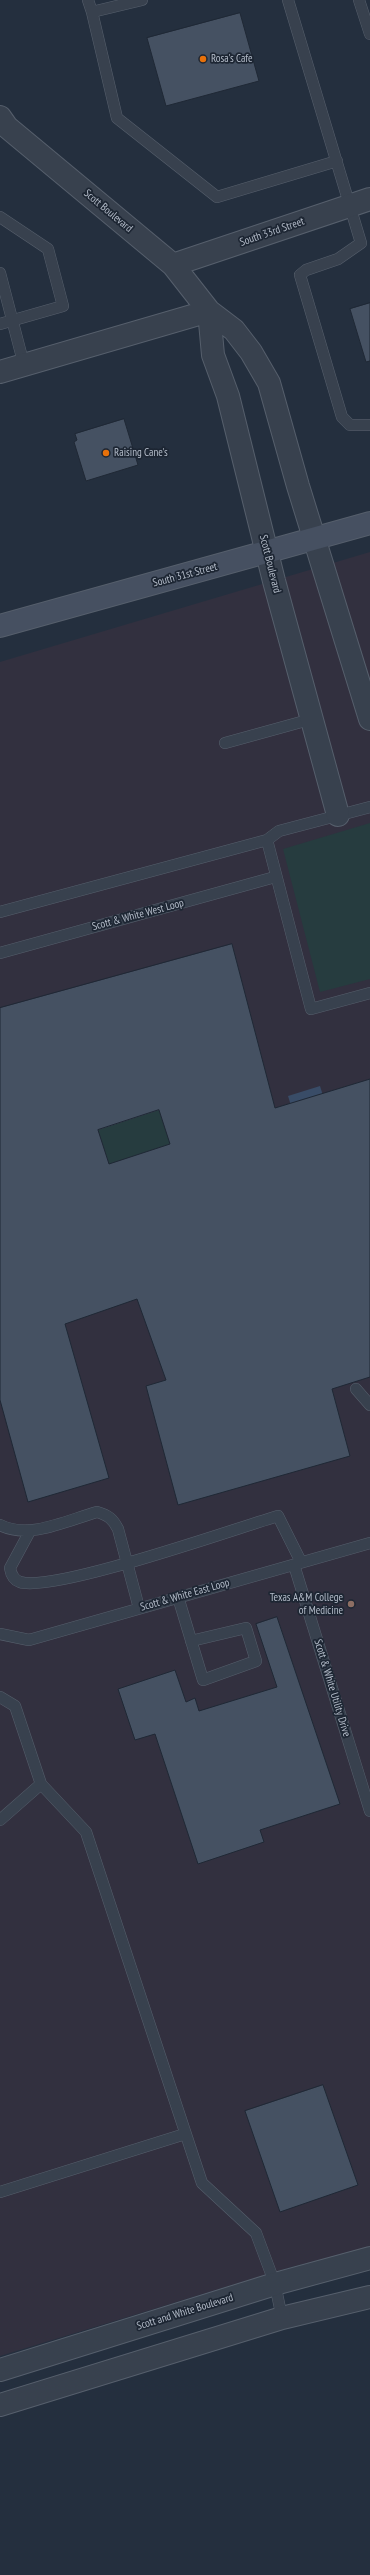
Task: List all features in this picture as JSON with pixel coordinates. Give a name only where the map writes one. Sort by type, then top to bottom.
[{"type":"main road","name":"South 31st Street","points":[[0,626],[268,553],[370,523]]},
{"type":"street","name":"Scott Boulevard","points":[[0,117],[8,127],[173,265],[210,312],[234,330],[269,383],[298,486],[316,539],[370,719]]},
{"type":"street","name":"South 33rd Street","points":[[173,265],[360,202]]},
{"type":"street","name":"Scott Boulevard","points":[[210,312],[213,355],[228,396],[274,581],[338,815]]},
{"type":"street","points":[[0,372],[210,312]]},
{"type":"street","name":"Scott and White Boulevard","points":[[0,2370],[275,2284],[370,2258]]},
{"type":"street","points":[[0,2405],[282,2318],[370,2297]]},
{"type":"lane","points":[[88,0],[117,118],[217,197],[337,161]]},
{"type":"lane","points":[[92,12],[142,0]]},
{"type":"lane","points":[[288,0],[337,161],[360,202],[365,243],[338,259],[306,270],[300,275],[342,417],[350,425],[370,425]]},
{"type":"lane","points":[[359,0],[370,34]]},
{"type":"lane","points":[[0,217],[48,249],[63,306],[0,324]]},
{"type":"lane","points":[[0,273],[24,365]]},
{"type":"lane","points":[[225,743],[312,719]]},
{"type":"lane","points":[[0,912],[267,840],[279,831],[370,807]]},
{"type":"lane","points":[[267,840],[275,877],[311,1009],[370,993]]},
{"type":"lane","name":"Scott & White West Loop","points":[[0,952],[275,877]]},
{"type":"lane","points":[[356,1389],[370,1405]]},
{"type":"lane","points":[[0,1525],[9,1530],[30,1531],[97,1512],[105,1514],[113,1520],[118,1529],[139,1608]]},
{"type":"lane","name":"Scott & White Utility Drive","points":[[126,1563],[278,1516],[298,1564],[367,1792],[370,1811]]},
{"type":"lane","points":[[30,1531],[10,1568],[11,1574],[21,1582],[45,1583],[126,1563]]},
{"type":"lane","name":"Scott & White East Loop","points":[[1,1637],[29,1640],[370,1543]]},
{"type":"lane","points":[[178,1597],[203,1680],[256,1661],[246,1628],[192,1641]]},
{"type":"lane","points":[[0,1697],[16,1706],[41,1784],[86,1832],[202,2184],[256,2233],[275,2284],[282,2318]]},
{"type":"lane","points":[[0,1820],[41,1784]]},
{"type":"lane","points":[[0,2192],[185,2134]]},
{"type":"shaded area","points":[[370,552],[370,2248],[291,2267],[0,2356],[0,662]]},
{"type":"green space","points":[[370,823],[370,979],[320,992],[283,849]]},
{"type":"green space","points":[[159,1110],[165,1129],[231,1125],[109,1164],[98,1130]]},
{"type":"water","points":[[320,1086],[324,1099],[292,1109],[288,1096]]},
{"type":"building","name":"Rosa's Cafe","points":[[240,13],[259,81],[166,106],[147,38]]},
{"type":"building","points":[[370,303],[370,361],[366,362],[350,309]]},
{"type":"building","name":"Raising Cane's","points":[[124,419],[138,465],[86,481],[74,442],[77,440],[75,434]]},
{"type":"building","points":[[232,944],[275,1108],[370,1079],[370,1377],[332,1389],[350,1456],[178,1505],[146,1386],[166,1380],[137,1299],[65,1324],[109,1478],[28,1502],[0,1400],[0,1008]],"holes":[[[159,1110],[170,1144],[109,1164],[98,1130]]]},
{"type":"building","points":[[277,1617],[340,1804],[260,1830],[264,1842],[198,1864],[155,1734],[135,1740],[118,1689],[175,1670],[186,1702],[195,1698],[199,1711],[277,1687],[256,1624]]},
{"type":"building","points":[[323,2085],[358,2185],[280,2212],[245,2111]]},
{"type":"place","name":"Rosa's Cafe","points":[[203,59]]},
{"type":"place","name":"Raising Cane's","points":[[106,453]]},
{"type":"place","name":"Texas A&M College of Medicine","points":[[351,1604]]}]
